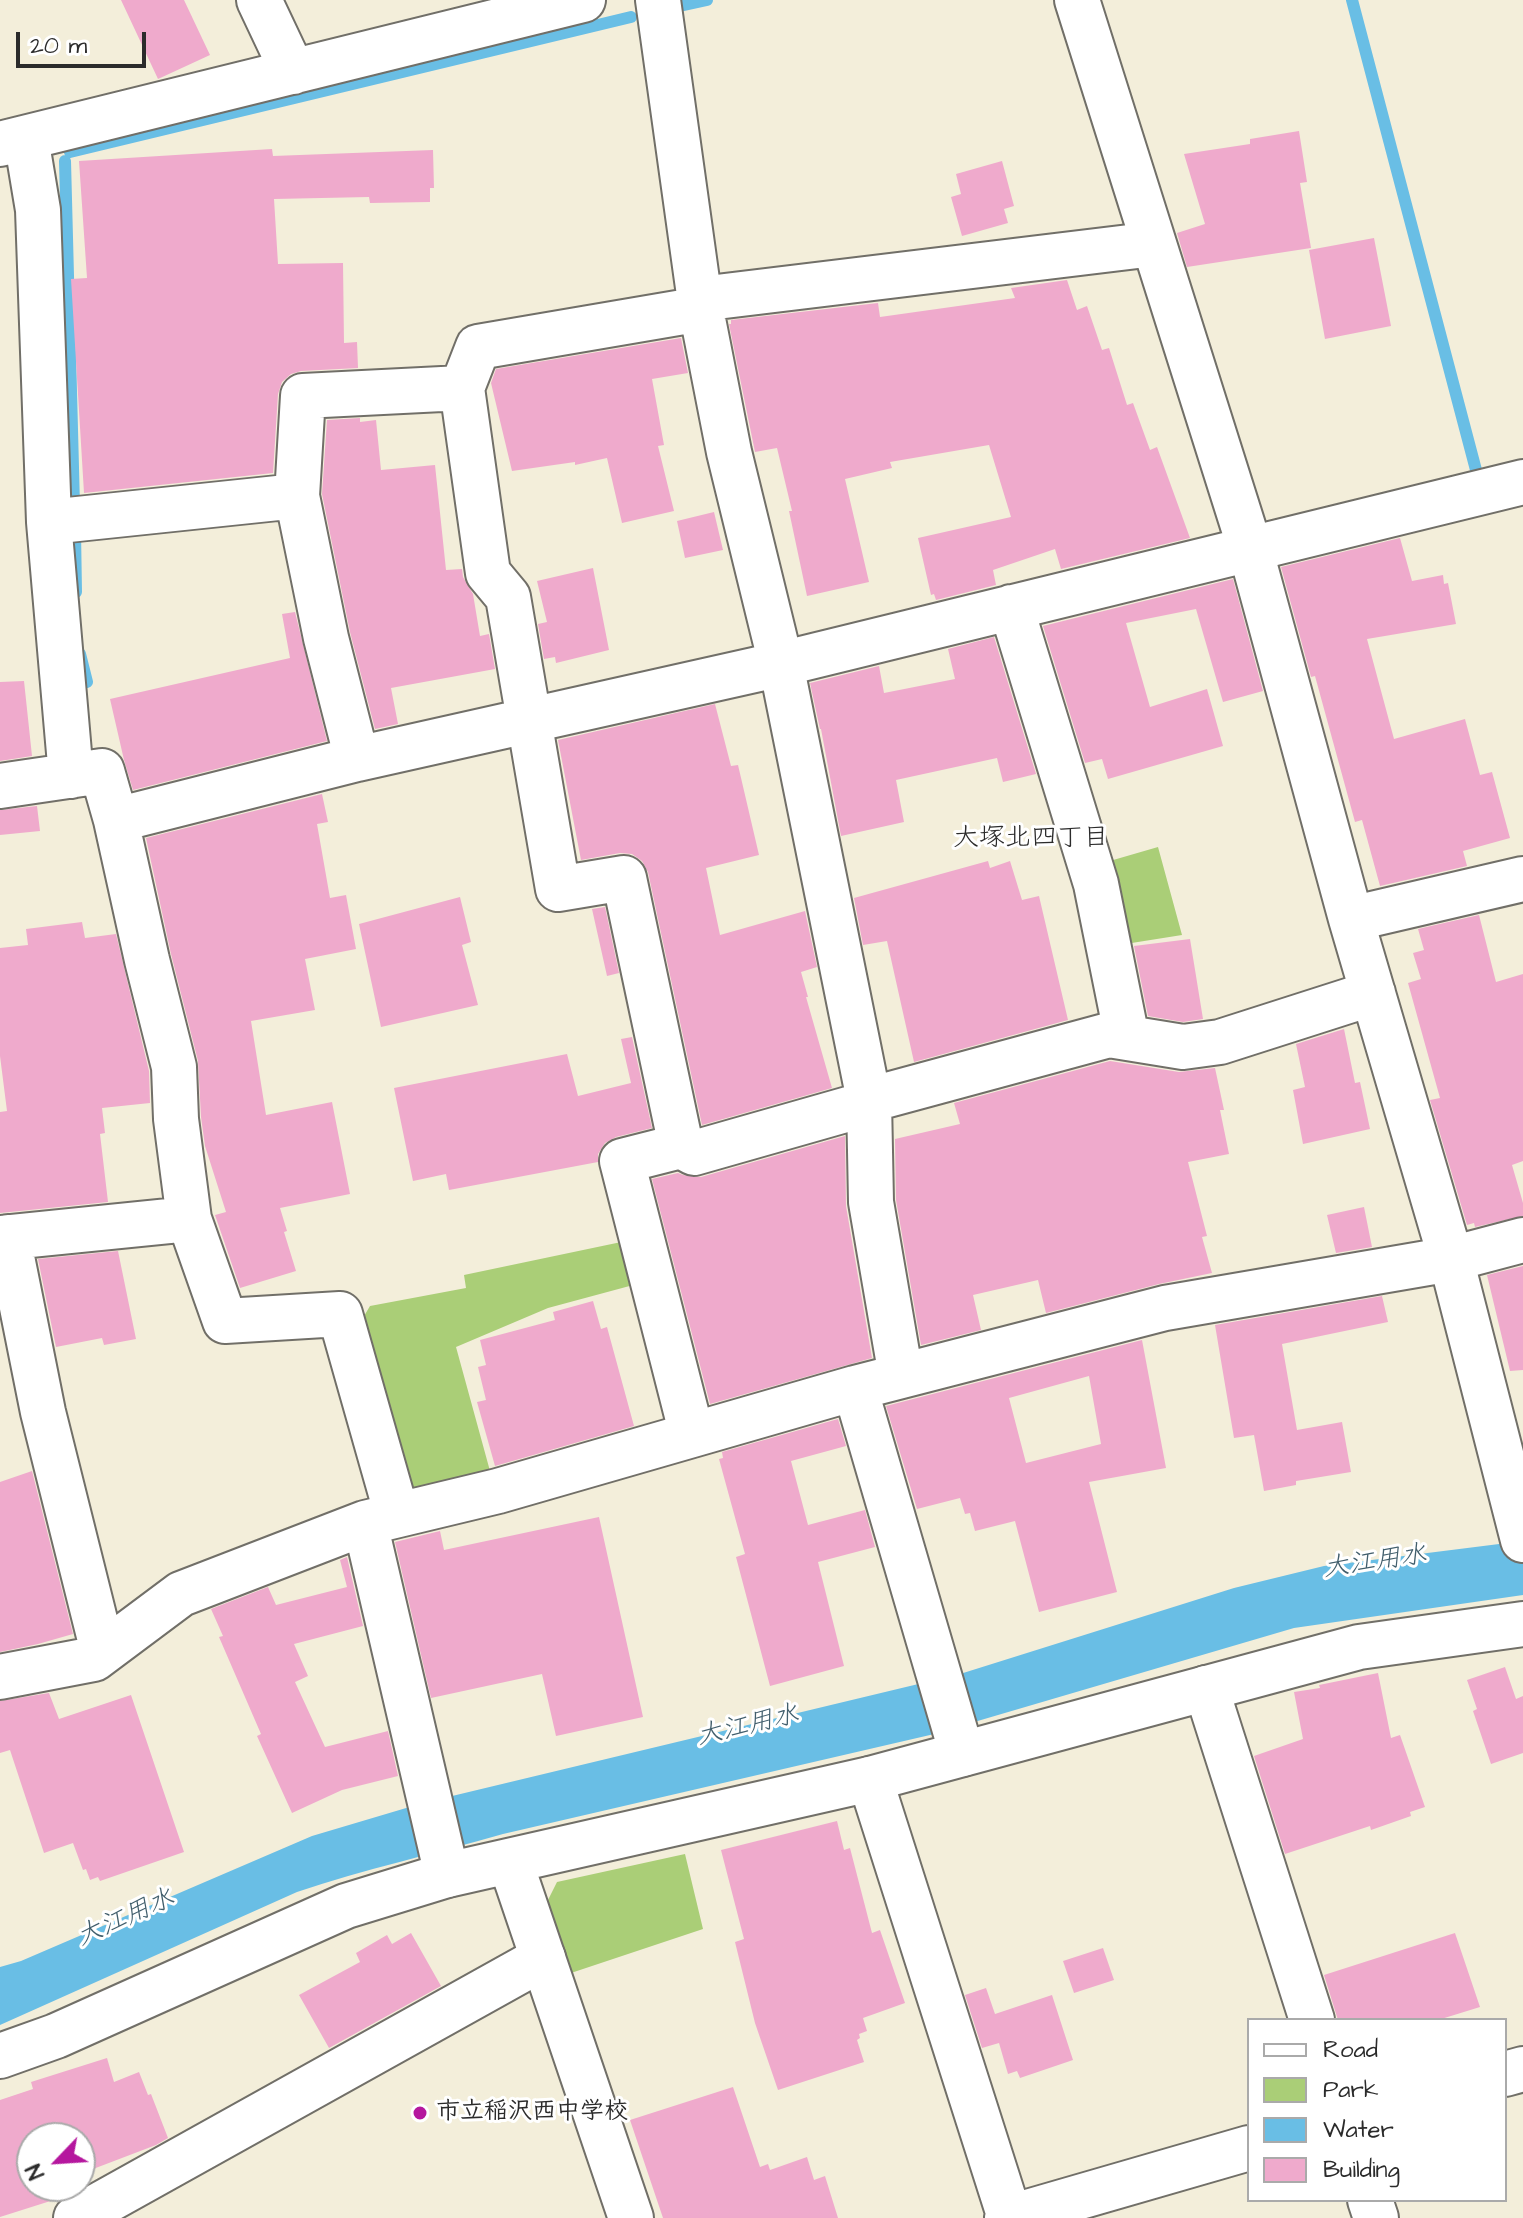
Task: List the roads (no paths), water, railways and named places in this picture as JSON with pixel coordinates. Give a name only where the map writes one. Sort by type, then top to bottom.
[{"type":"street","points":[[259,0],[293,72]]},
{"type":"street","points":[[71,776],[49,522],[38,210],[13,141],[583,0]]},
{"type":"street","points":[[658,0],[701,304],[729,452],[781,664],[869,1100],[871,1202],[901,1376]]},
{"type":"street","points":[[1077,0],[1250,548],[1351,919],[1451,1259],[1522,1538]]},
{"type":"street","points":[[681,1146],[624,878],[558,889],[508,597],[488,573],[462,388],[478,347],[701,304],[1154,244]]},
{"type":"street","points":[[357,759],[326,638],[297,496],[303,396],[462,388]]},
{"type":"street","points":[[116,820],[357,759],[781,664],[1523,482]]},
{"type":"street","points":[[49,522],[297,496]]},
{"type":"street","points":[[1011,607],[1096,884],[1127,1038]]},
{"type":"street","points":[[0,786],[102,771],[174,1067],[176,1119],[189,1219],[225,1321],[340,1314],[444,1866]]},
{"type":"street","points":[[1351,919],[1523,879]]},
{"type":"street","points":[[692,1435],[622,1161],[681,1146],[694,1153],[852,1108],[869,1100],[1109,1035],[1183,1047],[1220,1042],[1373,993]]},
{"type":"street","points":[[103,1652],[43,1412],[4,1237],[189,1219]]},
{"type":"street","points":[[0,1677],[94,1659],[181,1594],[381,1519],[498,1491],[855,1388],[1165,1308],[1451,1259],[1523,1240]]},
{"type":"street","points":[[855,1388],[959,1744]]},
{"type":"street","points":[[0,2056],[56,2036],[346,1906],[444,1866],[510,1861],[870,1779],[959,1744],[1206,1688],[1359,1647],[1523,1624]]},
{"type":"street","points":[[1206,1688],[1311,2018]]},
{"type":"street","points":[[870,1779],[1009,2218],[1247,2149]]},
{"type":"street","points":[[510,1861],[631,2218]]},
{"type":"street","points":[[76,2218],[543,1958]]},
{"type":"water","name":"大江用水","points":[[1523,1541],[1523,1595],[1294,1628],[930,1735],[503,1834],[348,1876],[297,1892],[0,2025],[0,1967],[21,1961],[312,1836],[423,1803],[960,1674],[1234,1588],[1324,1566]]},
{"type":"waterway","points":[[675,7],[707,0]]},
{"type":"waterway","points":[[1352,0],[1476,470]]},
{"type":"waterway","points":[[70,152],[631,17]]},
{"type":"waterway","points":[[65,161],[74,506]]},
{"type":"waterway","points":[[75,531],[76,592]]},
{"type":"waterway","points":[[80,654],[87,682]]},
{"type":"place","name":"市立稲沢西中学校","points":[[420,2113]]},
{"type":"district","name":"大塚北四丁目","points":[[1031,840]]}]
